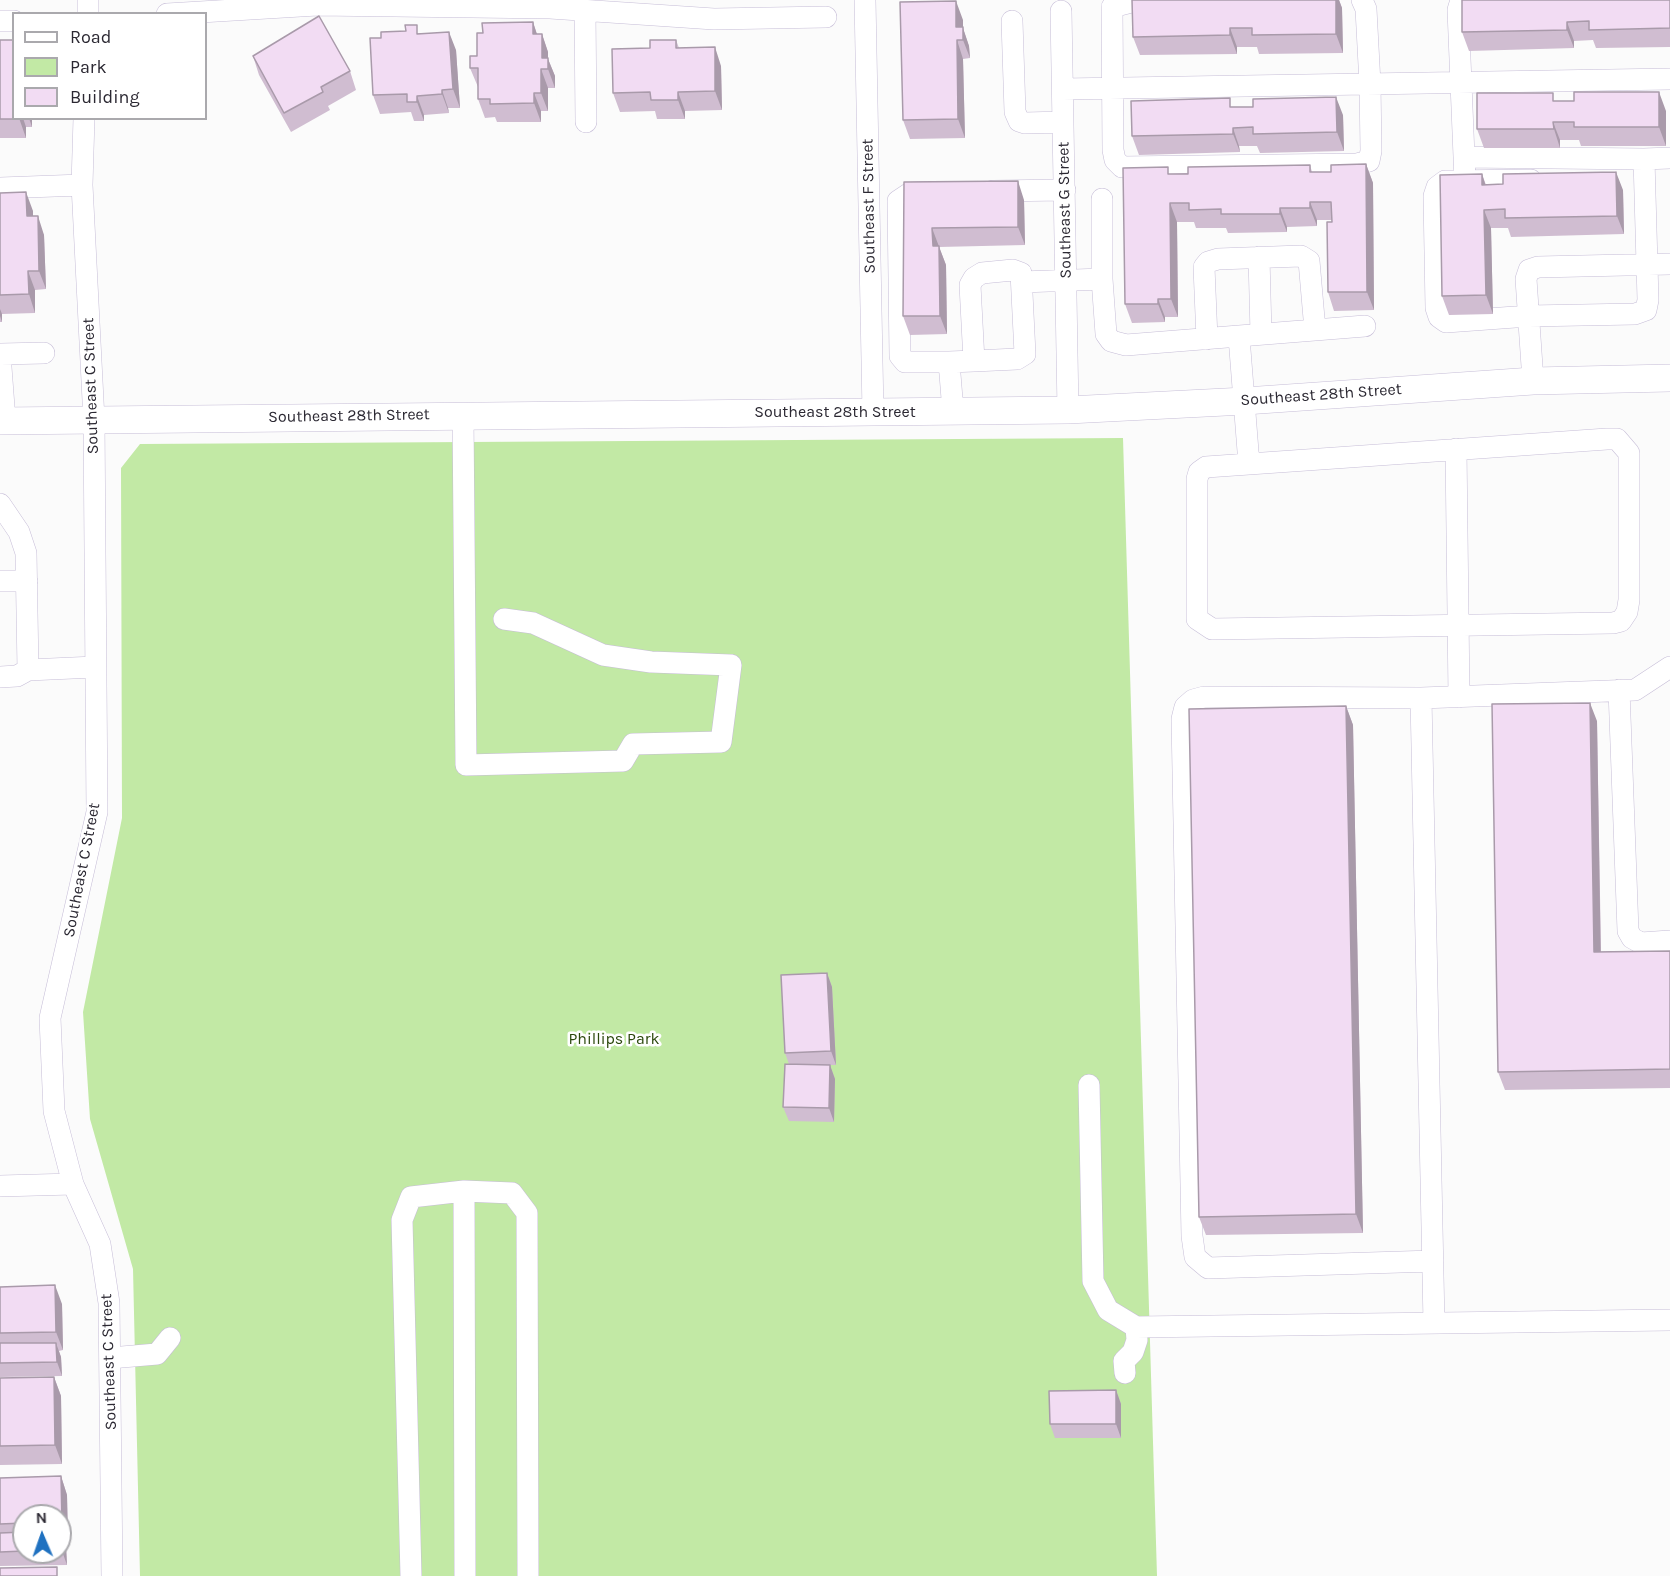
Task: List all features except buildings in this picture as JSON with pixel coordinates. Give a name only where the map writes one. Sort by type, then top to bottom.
[{"type":"main road","name":"Southeast 28th Street","points":[[2,421],[1068,410],[1245,401],[1533,381],[1670,378]]},
{"type":"street","name":"Southeast F Street","points":[[865,0],[873,412]]},
{"type":"street","points":[[1204,0],[1135,1],[1112,7],[1113,150],[1115,159],[1122,167],[1357,164],[1369,161],[1371,151],[1370,84],[1366,9],[1362,0]]},
{"type":"street","points":[[1461,0],[1458,10],[1465,181]]},
{"type":"street","points":[[185,12],[259,4],[552,4],[585,11],[714,19],[826,17]]},
{"type":"street","name":"Southeast G Street","points":[[1061,10],[1068,410]]},
{"type":"street","points":[[585,11],[586,122]]},
{"type":"street","points":[[1012,21],[1015,112],[1019,121],[1025,123],[1063,122]]},
{"type":"street","points":[[1063,89],[1670,79]]},
{"type":"street","name":"Southeast C Street","points":[[84,120],[82,185],[94,420],[97,812],[50,1018],[54,1111],[74,1184],[100,1244],[109,1303],[112,1576]]},
{"type":"street","points":[[1464,157],[1670,158]]},
{"type":"street","points":[[1550,180],[1445,181],[1437,186],[1434,196],[1436,308],[1439,317],[1446,322],[1529,316],[1635,314],[1646,310],[1644,159]]},
{"type":"street","points":[[0,188],[82,185]]},
{"type":"street","points":[[978,191],[1065,190]]},
{"type":"street","points":[[955,192],[910,193],[898,201],[900,356],[905,362],[949,362],[974,361],[1017,359],[1025,354],[1020,273],[1013,270],[982,273],[974,278],[970,285],[974,361]]},
{"type":"street","points":[[1102,199],[1102,279],[1106,334],[1111,341],[1126,345],[1365,326]]},
{"type":"street","points":[[1207,339],[1204,267],[1208,262],[1218,259],[1301,256],[1309,261],[1315,330]]},
{"type":"street","points":[[1259,257],[1261,334]]},
{"type":"street","points":[[1533,381],[1526,279],[1528,270],[1538,267],[1670,264]]},
{"type":"street","points":[[1022,282],[1102,279]]},
{"type":"street","points":[[1239,337],[1249,464]]},
{"type":"street","points":[[2,421],[0,354],[44,353]]},
{"type":"street","points":[[949,362],[953,411]]},
{"type":"street","points":[[464,415],[466,765],[623,761],[633,744],[721,742],[730,665],[651,662],[603,655],[533,622],[504,619]]},
{"type":"street","points":[[1617,439],[1629,453],[1629,600],[1627,612],[1622,621],[1212,629],[1197,619],[1197,479],[1199,472],[1206,467],[1249,464],[1617,439]]},
{"type":"street","points":[[1456,449],[1459,697]]},
{"type":"street","points":[[0,504],[19,532],[26,554],[28,670]]},
{"type":"street","points":[[0,581],[27,581]]},
{"type":"street","points":[[0,677],[17,676],[28,670],[95,667]]},
{"type":"street","points":[[1433,1262],[1208,1268],[1195,1257],[1192,1224],[1182,719],[1185,707],[1192,700],[1204,697],[1421,698],[1635,690],[1670,667]]},
{"type":"street","points":[[1619,690],[1628,931],[1632,938],[1641,943],[1670,941]]},
{"type":"street","points":[[1421,698],[1434,1323]]},
{"type":"street","points":[[1089,1085],[1093,1281],[1108,1310],[1136,1327],[1670,1320]]},
{"type":"street","points":[[0,1186],[74,1184]]},
{"type":"street","points":[[464,1191],[465,1576]]},
{"type":"street","points":[[411,1576],[402,1220],[411,1197],[464,1191],[512,1193],[527,1214],[528,1576]]},
{"type":"street","points":[[1125,1373],[1124,1361],[1133,1352],[1137,1340],[1136,1327]]},
{"type":"street","points":[[110,1358],[157,1354],[170,1338]]},
{"type":"green space","name":"Phillips Park","points":[[1123,438],[1157,1576],[140,1576],[133,1269],[90,1119],[83,1012],[122,818],[121,468],[140,444]]}]
